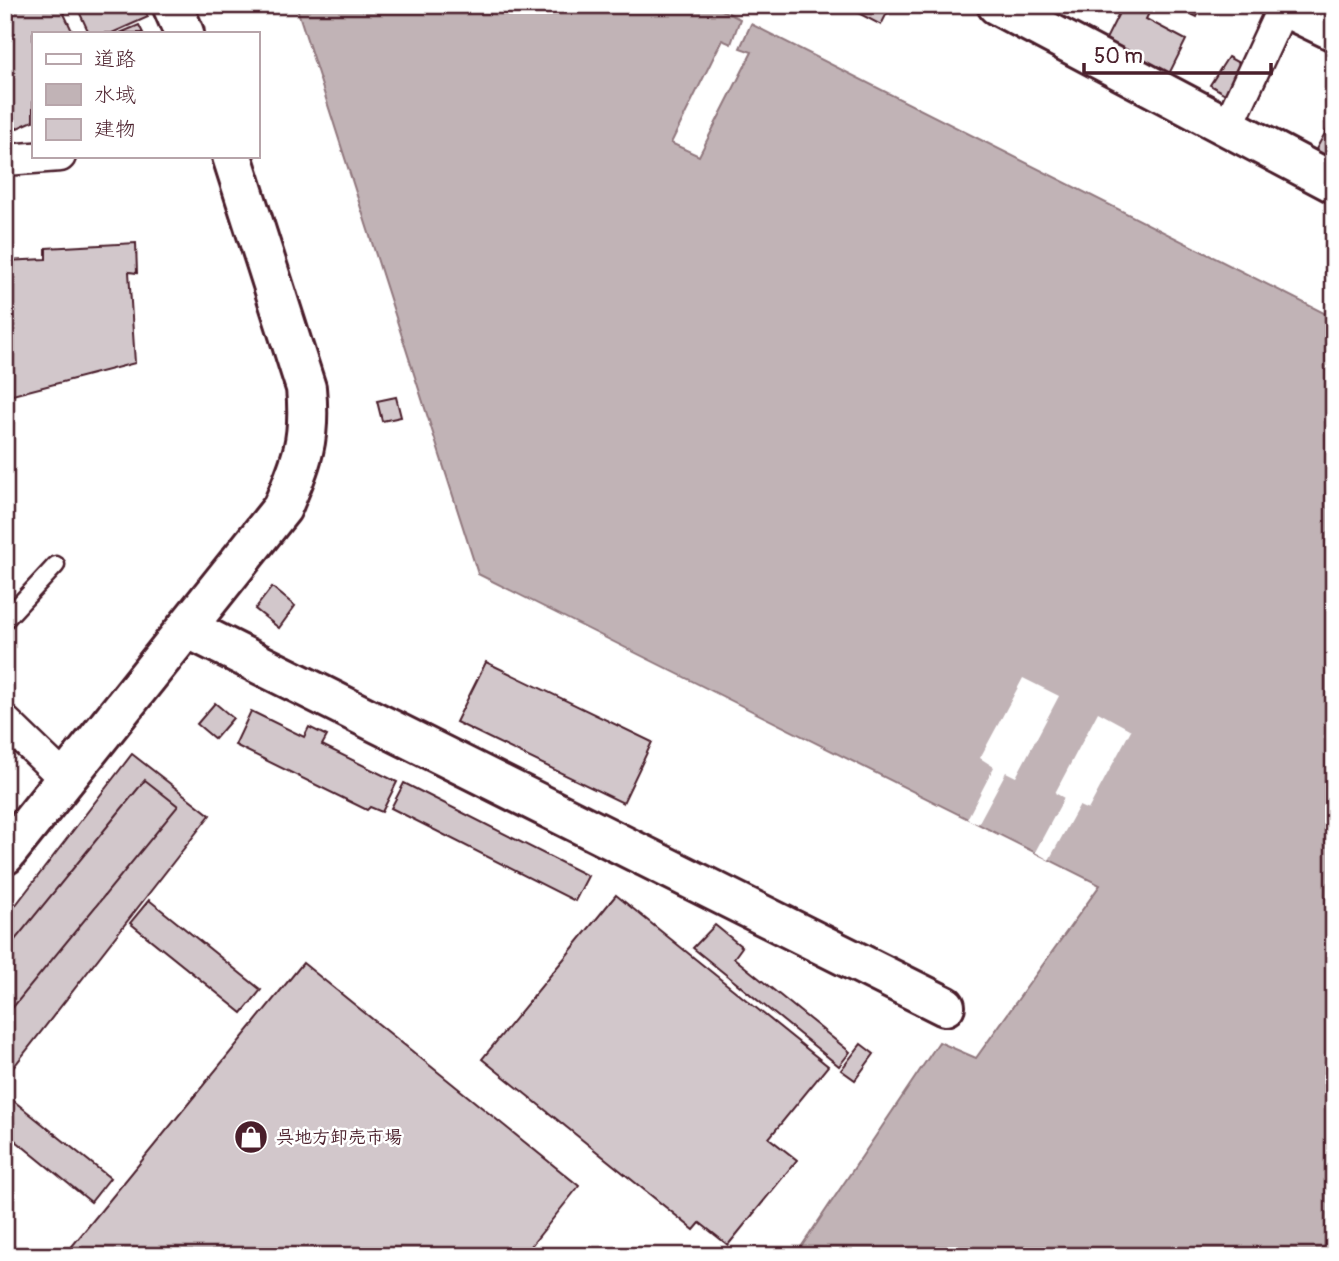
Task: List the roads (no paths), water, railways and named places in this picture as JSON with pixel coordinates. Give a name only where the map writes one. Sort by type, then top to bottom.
[{"type":"main road","points":[[172,5],[184,32]]},
{"type":"main road","points":[[1000,6],[1334,183]]},
{"type":"main road","points":[[1283,6],[1334,31]]},
{"type":"main road","points":[[5,855],[282,508],[302,461],[309,424],[306,388],[233,158]]},
{"type":"main road","points":[[187,628],[944,1006]]},
{"type":"street","points":[[1227,128],[1283,6]]},
{"type":"street","points":[[5,160],[32,158]]},
{"type":"street","points":[[5,721],[66,780]]},
{"type":"lane","points":[[5,620],[57,565]]},
{"type":"water","points":[[296,5],[712,5],[740,19],[731,44],[722,40],[671,143],[699,156],[752,52],[740,48],[751,24],[1334,318],[1334,1256],[795,1256],[939,1042],[976,1058],[1100,885],[478,574]]},
{"type":"place","name":"呉地方卸売市場","points":[[251,1137]]}]
